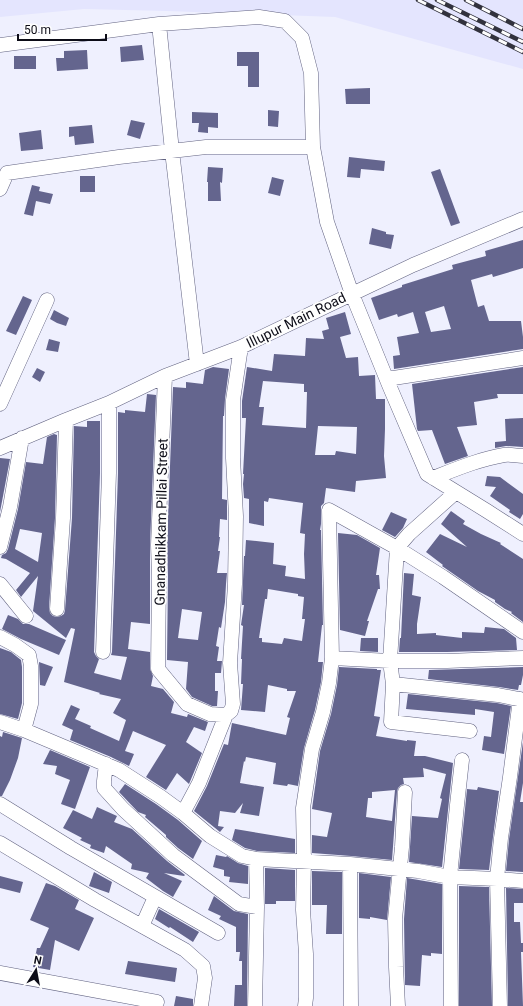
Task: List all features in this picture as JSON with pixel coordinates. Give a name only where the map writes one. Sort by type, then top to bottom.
[{"type":"street","points":[[0,45],[160,24],[259,17],[285,21],[302,38],[312,73],[313,147],[327,222],[352,294],[413,265],[523,219]]},
{"type":"street","points":[[160,24],[172,151],[197,364]]},
{"type":"street","points":[[0,189],[4,173],[118,157],[206,147],[313,147]]},
{"type":"street","name":"Illupur Main Road","points":[[0,448],[108,403],[165,376],[241,347],[352,294],[427,474],[523,534]]},
{"type":"street","points":[[0,404],[47,300]]},
{"type":"street","points":[[183,813],[200,783],[226,715],[231,711],[233,704],[230,663],[235,584],[236,516],[233,458],[233,400],[241,347]]},
{"type":"street","points":[[387,379],[523,358]]},
{"type":"street","name":"Gnanadhikkam Pillai Street","points":[[165,376],[158,545],[158,669],[187,704],[210,714],[226,715]]},
{"type":"street","points":[[103,652],[109,473],[108,403]]},
{"type":"street","points":[[57,609],[63,518],[66,420]]},
{"type":"street","points":[[0,547],[10,507],[22,438]]},
{"type":"street","points":[[433,478],[454,469],[506,455],[523,456]]},
{"type":"street","points":[[456,492],[409,534],[397,548],[390,661],[393,684],[391,722],[470,731]]},
{"type":"street","points":[[305,1006],[306,954],[303,910],[304,801],[312,749],[323,712],[332,658],[329,510],[397,548],[443,577],[523,632]]},
{"type":"street","points":[[0,584],[26,616]]},
{"type":"street","points":[[0,637],[29,655],[31,704],[24,730]]},
{"type":"street","points":[[332,658],[390,661],[447,661],[523,658]]},
{"type":"street","points":[[393,684],[498,695],[521,699],[501,838],[497,879],[500,1006]]},
{"type":"street","points":[[0,722],[24,730],[119,770],[161,797],[210,836],[242,856],[256,859],[350,864],[400,869],[450,877],[523,881]]},
{"type":"street","points":[[451,1006],[450,877],[462,760]]},
{"type":"street","points":[[106,764],[104,788],[123,809],[173,855],[239,904],[257,907]]},
{"type":"street","points":[[398,1006],[395,920],[405,792]]},
{"type":"street","points":[[0,804],[71,848],[218,933]]},
{"type":"street","points":[[0,844],[95,900],[185,950],[203,966],[205,978],[201,1006]]},
{"type":"street","points":[[255,1006],[257,907],[256,859]]},
{"type":"street","points":[[350,864],[351,1006]]},
{"type":"street","points":[[142,926],[155,897]]},
{"type":"street","points":[[0,973],[157,1002]]},
{"type":"shaded area","points":[[0,0],[523,0],[523,69],[335,17],[84,9],[0,17]]},
{"type":"building","points":[[142,45],[144,60],[121,62],[120,47]]},
{"type":"building","points":[[87,50],[88,69],[57,71],[56,58],[64,58],[64,51]]},
{"type":"building","points":[[237,52],[259,52],[259,87],[248,87],[248,66],[237,66]]},
{"type":"building","points":[[14,56],[36,56],[36,69],[14,69]]},
{"type":"building","points":[[370,88],[370,104],[346,104],[345,89]]},
{"type":"building","points":[[268,110],[279,111],[278,127],[268,126]]},
{"type":"building","points":[[192,112],[218,113],[218,128],[208,127],[208,133],[198,132],[199,123],[192,123]]},
{"type":"building","points":[[131,120],[145,123],[140,139],[127,135]]},
{"type":"building","points":[[92,125],[94,143],[75,145],[74,136],[69,137],[69,127]]},
{"type":"building","points":[[41,130],[43,149],[21,151],[19,133]]},
{"type":"building","points":[[349,157],[385,161],[384,171],[361,169],[360,178],[347,177]]},
{"type":"building","points":[[208,167],[223,168],[222,183],[220,182],[221,201],[208,201]]},
{"type":"building","points":[[440,169],[460,223],[451,226],[431,172]]},
{"type":"building","points":[[80,176],[95,176],[95,192],[80,192]]},
{"type":"building","points":[[272,177],[284,180],[280,196],[268,193]]},
{"type":"building","points":[[32,185],[40,187],[39,191],[53,194],[50,204],[36,201],[33,216],[24,214]]},
{"type":"building","points":[[372,228],[386,232],[386,234],[394,235],[391,249],[369,244]]},
{"type":"building","points":[[523,240],[523,268],[493,277],[492,274],[471,280],[478,307],[484,305],[489,321],[521,321],[523,349],[394,369],[393,356],[400,355],[397,337],[419,333],[413,312],[398,317],[397,314],[379,320],[371,298],[402,287],[402,285],[453,269],[452,265],[486,256],[485,251]],"holes":[[[444,306],[451,329],[431,332],[425,312]]]},
{"type":"building","points":[[23,296],[32,300],[16,335],[6,331]]},
{"type":"building","points":[[54,310],[69,318],[66,326],[50,319]]},
{"type":"building","points":[[345,312],[351,334],[340,337],[346,358],[358,357],[359,376],[375,375],[376,399],[385,399],[384,456],[386,478],[356,481],[355,492],[326,488],[324,503],[321,506],[320,530],[323,625],[318,662],[323,662],[321,682],[304,748],[298,786],[273,784],[276,763],[246,757],[240,783],[264,787],[259,816],[240,813],[243,803],[235,813],[220,811],[218,826],[224,827],[220,832],[194,811],[207,786],[224,744],[228,745],[232,723],[286,735],[290,718],[287,717],[296,691],[287,691],[287,689],[268,685],[265,712],[241,710],[243,684],[241,684],[241,659],[243,626],[241,625],[244,605],[242,605],[246,540],[274,543],[273,564],[286,566],[285,576],[305,579],[305,534],[300,533],[303,503],[269,498],[268,502],[264,501],[264,526],[249,523],[249,499],[244,498],[243,484],[246,418],[242,418],[242,401],[247,367],[272,371],[274,354],[305,356],[306,338],[324,339],[322,331],[329,329],[326,318]],"holes":[[[263,381],[304,384],[304,392],[307,392],[306,428],[262,425],[264,407],[259,407]],[[318,426],[357,427],[356,454],[336,451],[335,455],[315,455]],[[268,589],[298,594],[298,596],[304,597],[302,619],[305,619],[302,641],[284,638],[282,644],[262,642],[262,638],[259,638],[265,599],[267,599]]]},
{"type":"building","points":[[49,339],[60,342],[58,352],[46,350]]},
{"type":"building","points":[[213,367],[229,369],[223,416],[222,499],[227,500],[227,520],[220,519],[218,551],[220,551],[217,573],[227,573],[225,602],[221,628],[219,627],[216,646],[219,647],[217,661],[222,661],[221,673],[215,673],[215,691],[218,691],[217,706],[212,706],[192,697],[186,689],[188,662],[167,660],[167,545],[173,387],[186,388],[186,382],[203,384],[205,370]],"holes":[[[182,609],[202,612],[198,640],[178,638]]]},
{"type":"building","points":[[523,367],[523,394],[497,394],[498,398],[474,402],[477,425],[457,427],[468,456],[445,464],[432,430],[418,431],[417,429],[412,384]]},
{"type":"building","points":[[37,368],[45,372],[40,382],[32,377]]},
{"type":"building","points":[[147,394],[156,395],[150,545],[150,624],[131,622],[128,649],[150,652],[150,669],[153,676],[151,686],[163,689],[174,702],[171,713],[187,717],[188,714],[208,722],[205,731],[194,727],[186,742],[202,753],[189,784],[177,773],[166,790],[146,777],[166,745],[133,731],[125,751],[134,754],[129,766],[70,740],[73,730],[62,725],[71,705],[80,709],[75,719],[91,726],[90,728],[119,741],[126,720],[113,713],[121,699],[99,694],[100,693],[64,682],[75,629],[71,628],[66,638],[33,611],[38,576],[21,597],[16,590],[30,573],[6,559],[1,558],[8,549],[18,509],[26,462],[43,464],[47,437],[54,434],[57,435],[55,518],[49,608],[50,613],[53,616],[57,617],[64,614],[72,518],[74,426],[87,427],[87,421],[100,421],[100,473],[94,652],[99,659],[94,673],[121,680],[127,657],[111,655],[118,473],[118,412],[125,413],[125,410],[145,412]],"holes":[[[20,529],[42,533],[38,562],[15,549]]]},
{"type":"building","points":[[523,418],[523,447],[506,446],[495,448],[495,442],[506,441],[505,419]]},
{"type":"building","points":[[0,458],[10,459],[0,512]]},
{"type":"building","points":[[487,476],[500,477],[523,494],[523,514],[520,519],[490,496],[496,487],[485,486]]},
{"type":"building","points":[[451,511],[465,521],[463,524],[501,543],[500,544],[523,559],[523,622],[511,613],[512,612],[495,602],[495,600],[478,591],[442,566],[443,565],[426,552],[440,534],[467,547],[441,524]]},
{"type":"building","points":[[391,512],[407,519],[403,528],[395,537],[382,530]]},
{"type":"building","points":[[338,533],[357,535],[380,548],[376,575],[379,575],[380,589],[378,589],[367,621],[369,621],[365,636],[340,630]]},
{"type":"building","points":[[404,573],[414,574],[412,595],[421,597],[417,634],[436,633],[436,635],[462,638],[462,632],[484,633],[485,627],[504,629],[516,638],[517,650],[399,652]]},
{"type":"building","points":[[8,615],[18,619],[23,624],[29,624],[66,640],[59,655],[21,639],[2,629]]},
{"type":"building","points":[[361,638],[378,638],[378,652],[360,651]]},
{"type":"building","points":[[0,648],[11,652],[21,660],[22,703],[18,719],[0,714]]},
{"type":"building","points":[[39,662],[53,667],[45,686],[40,685]]},
{"type":"building","points":[[339,667],[381,670],[374,716],[380,717],[376,736],[416,741],[414,756],[425,756],[453,763],[442,867],[409,862],[412,816],[438,818],[442,799],[440,798],[446,774],[423,768],[424,777],[403,778],[404,784],[398,788],[392,860],[312,853],[312,835],[327,837],[332,813],[312,809],[320,751],[331,714]],"holes":[[[395,790],[392,821],[366,817],[368,798],[372,798],[372,792]]]},
{"type":"building","points":[[523,667],[521,685],[519,685],[518,690],[428,679],[429,670]]},
{"type":"building","points":[[408,694],[497,703],[511,706],[504,754],[482,750],[484,736],[491,737],[494,712],[475,709],[475,715],[406,709]]},
{"type":"building","points":[[3,732],[22,738],[18,758],[10,780],[2,796],[0,796],[0,736],[2,737]]},
{"type":"building","points":[[523,742],[523,783],[520,802],[523,802],[523,872],[506,871],[509,839]]},
{"type":"building","points":[[50,750],[90,767],[75,809],[61,804],[70,780],[55,774],[57,766],[43,764]]},
{"type":"building","points":[[125,784],[178,820],[202,841],[193,859],[166,837],[166,835],[145,817],[146,815],[138,812],[119,792]]},
{"type":"building","points":[[478,787],[499,791],[489,870],[459,869],[467,789],[477,790]]},
{"type":"building","points":[[97,807],[117,816],[114,822],[132,829],[167,861],[185,875],[164,873],[182,881],[173,897],[146,878],[149,873],[131,869],[132,864],[106,846],[104,853],[90,848],[91,845],[80,840],[82,838],[63,828],[73,810],[92,819]]},
{"type":"building","points":[[235,829],[295,839],[295,853],[257,851],[245,848],[232,840]]},
{"type":"building","points":[[216,855],[227,856],[238,863],[248,866],[248,884],[229,882],[230,877],[224,876],[224,870],[213,867]]},
{"type":"building","points":[[265,868],[295,870],[295,901],[276,901],[276,904],[265,904]]},
{"type":"building","points":[[312,871],[342,872],[342,934],[326,934],[327,905],[312,905]]},
{"type":"building","points":[[94,872],[112,882],[109,893],[89,886]]},
{"type":"building","points":[[359,873],[391,877],[387,920],[370,917],[370,919],[359,918]]},
{"type":"building","points":[[0,876],[23,882],[20,893],[0,888]]},
{"type":"building","points":[[407,878],[442,884],[442,954],[431,953],[431,956],[422,955],[420,986],[405,985],[404,919]]},
{"type":"building","points":[[46,883],[55,886],[79,900],[75,909],[94,918],[79,951],[55,940],[50,970],[33,967],[37,948],[40,948],[49,928],[30,920]]},
{"type":"building","points":[[459,886],[489,887],[492,1006],[459,1006]]},
{"type":"building","points":[[506,888],[523,889],[523,903],[514,903],[514,922],[520,922],[521,943],[523,943],[523,952],[521,952],[523,1006],[508,1006]]},
{"type":"building","points":[[214,896],[234,911],[248,914],[247,1006],[234,1006],[235,985],[242,985],[242,961],[239,961],[240,952],[236,952],[236,927],[219,919],[221,916],[208,910]]},
{"type":"building","points":[[159,909],[199,932],[193,942],[155,919]]},
{"type":"building","points":[[128,961],[177,968],[175,982],[125,974]]},
{"type":"building","points":[[176,996],[193,999],[193,1006],[174,1006]]},
{"type":"railway","points":[[418,0],[523,52]]},
{"type":"railway","points":[[437,0],[523,42]]},
{"type":"railway","points":[[466,0],[523,29]]}]
